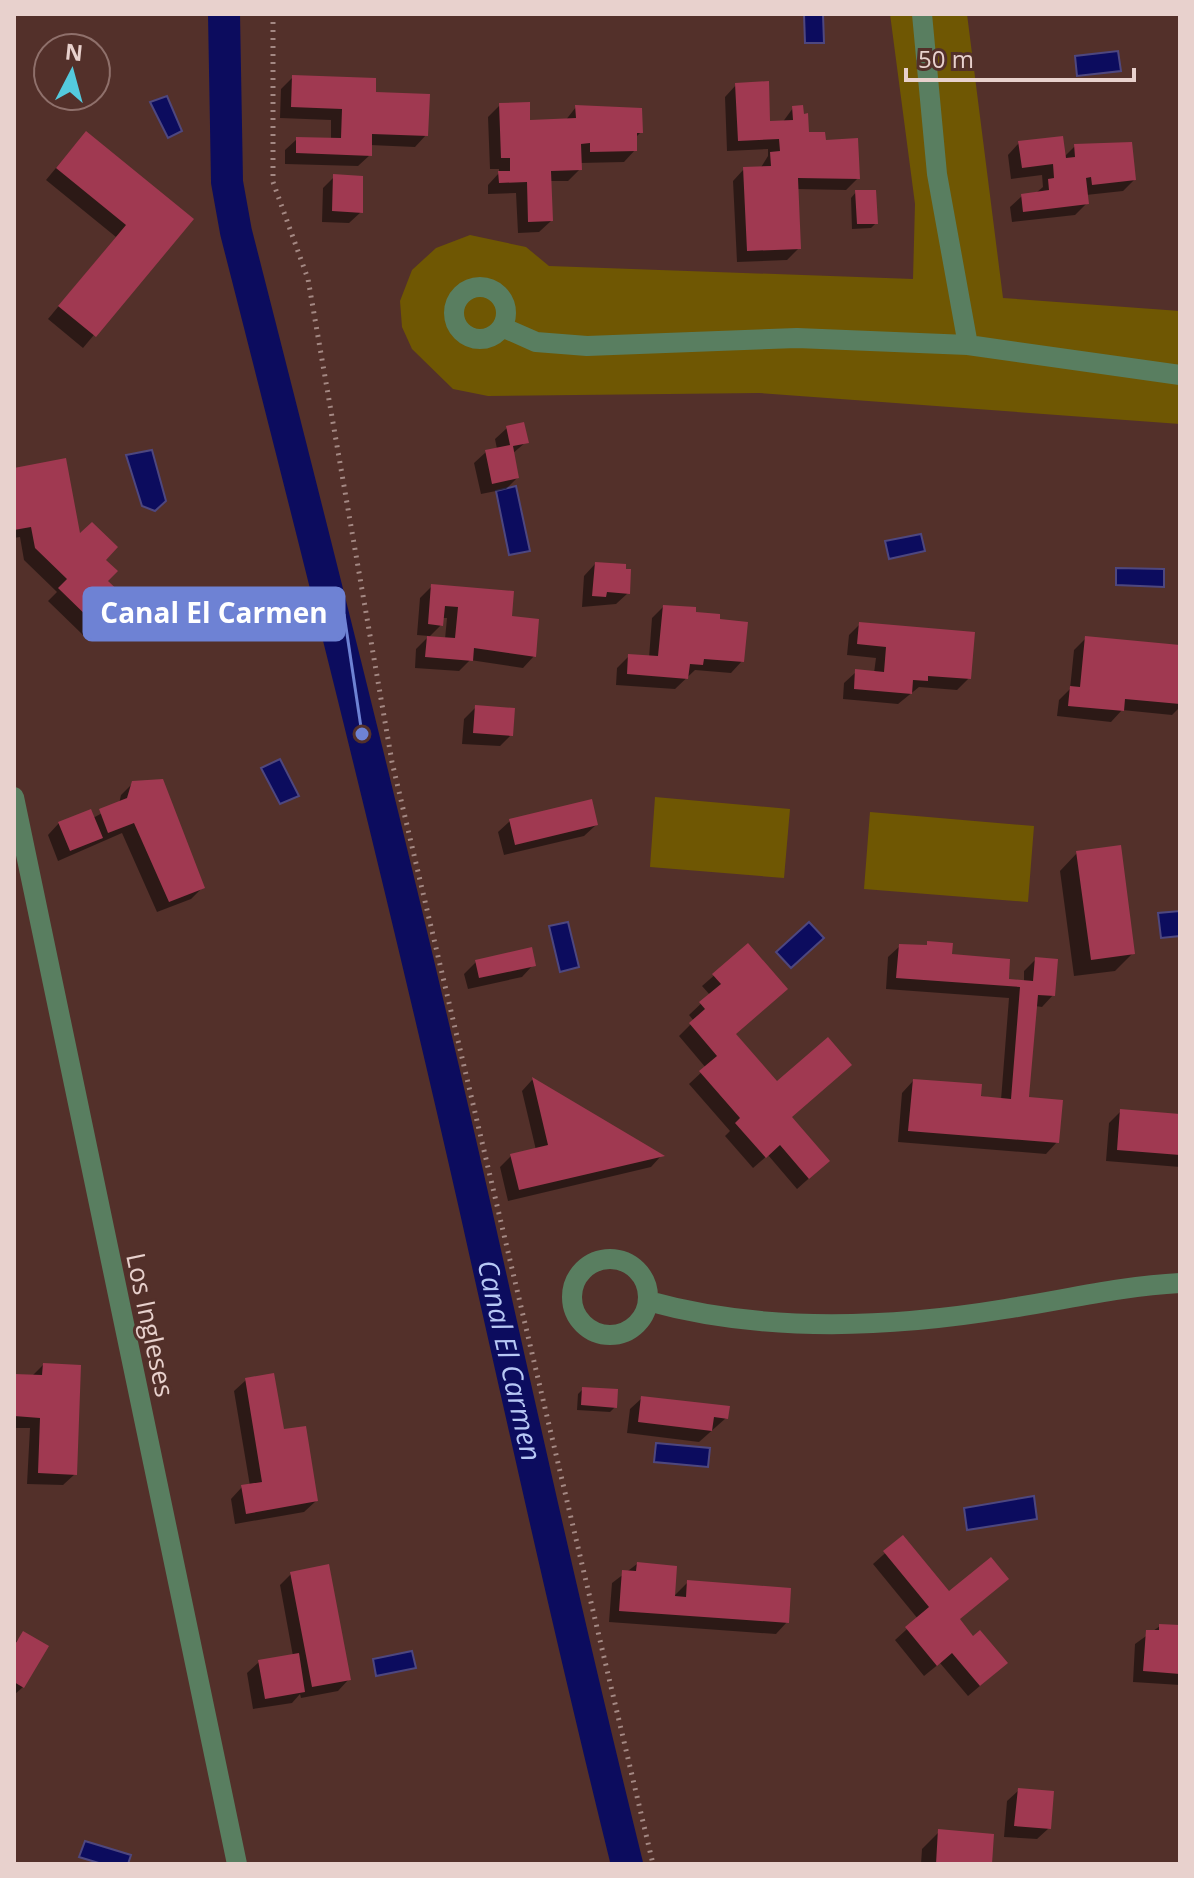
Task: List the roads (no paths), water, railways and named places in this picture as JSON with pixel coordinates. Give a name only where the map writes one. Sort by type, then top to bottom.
[{"type":"street","points":[[922,14],[937,174],[968,345]]},
{"type":"street","points":[[502,327],[536,342],[587,346],[797,338],[968,345],[1180,375]]},
{"type":"street","name":"Los Ingleses","points":[[14,797],[237,1864]]},
{"type":"street","points":[[648,1301],[743,1318],[850,1324],[946,1318],[1135,1286],[1180,1283]]},
{"type":"waterway","name":"Canal El Carmen","points":[[224,14],[227,182],[236,232],[418,963],[627,1864]]},
{"type":"place","name":"Canal El Carmen","points":[[362,734]]}]
